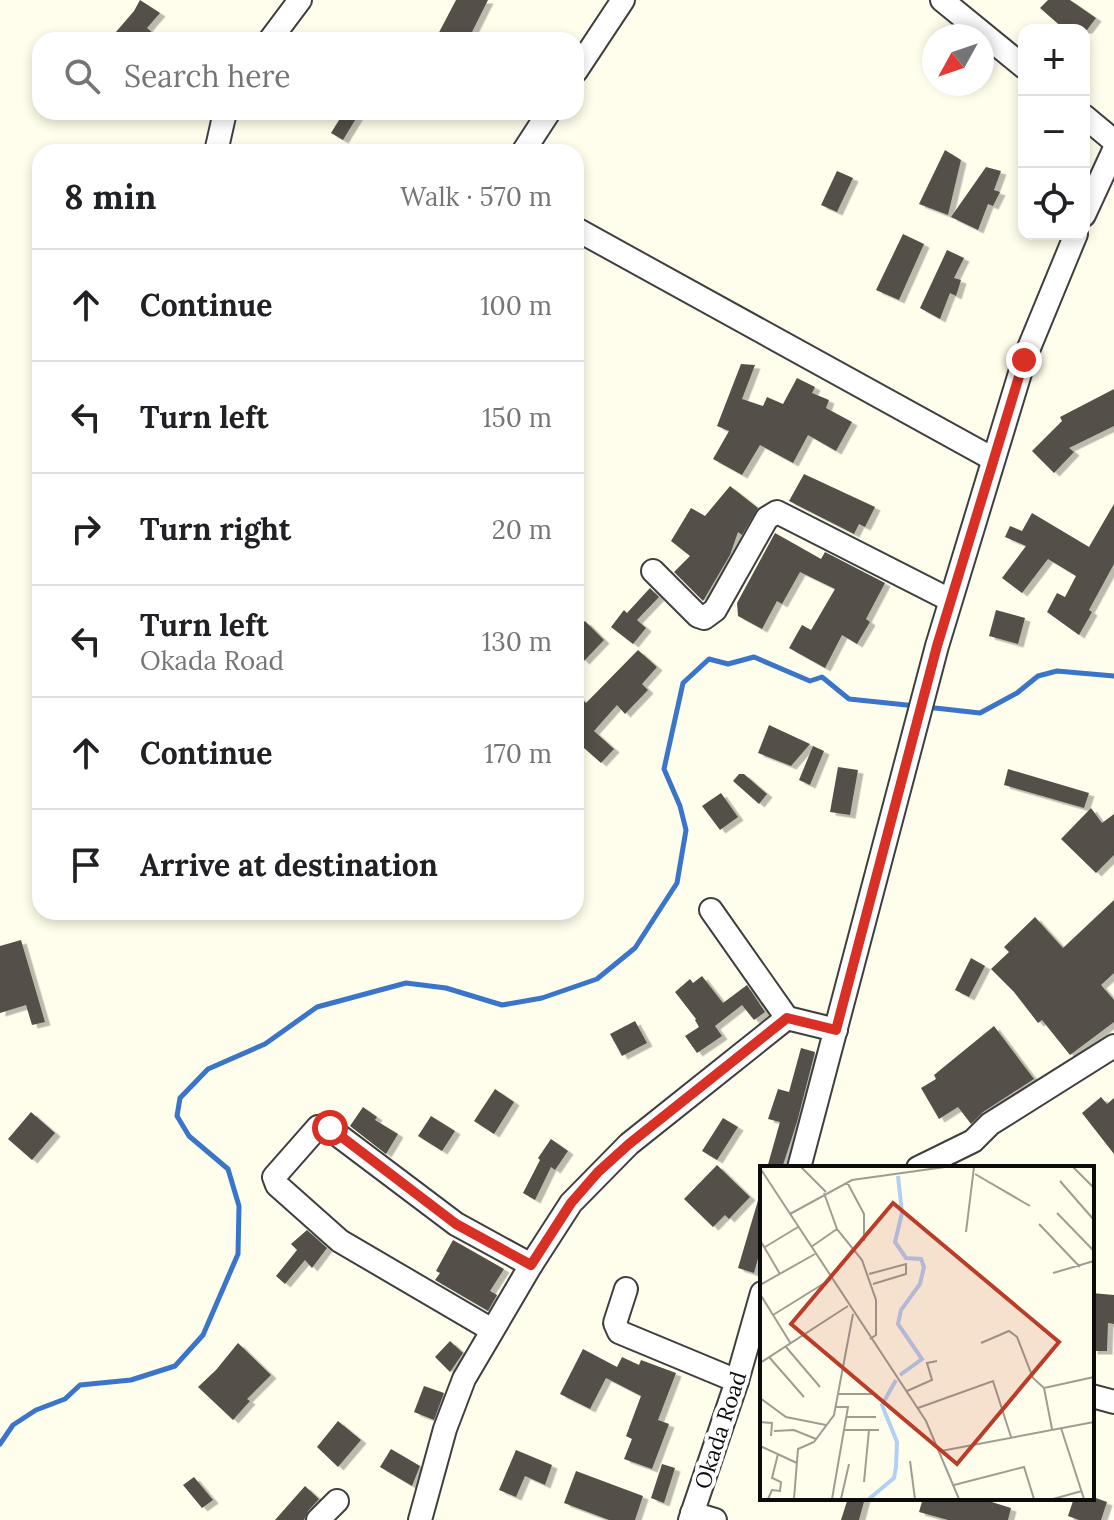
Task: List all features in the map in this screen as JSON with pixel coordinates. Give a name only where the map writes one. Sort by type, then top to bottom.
[{"type":"street","points":[[276,32],[300,0]]},
{"type":"street","points":[[584,59],[623,0]]},
{"type":"street","points":[[942,0],[1018,62]]},
{"type":"street","points":[[218,144],[223,120]]},
{"type":"street","points":[[528,144],[544,120]]},
{"type":"street","points":[[1090,121],[1114,141]]},
{"type":"street","points":[[1090,202],[1114,150]]},
{"type":"street","points":[[584,233],[993,459]]},
{"type":"street","points":[[800,1166],[950,600],[1024,360],[1074,240]]},
{"type":"street","points":[[653,571],[698,616],[704,618],[715,610],[767,518],[777,512],[950,600]]},
{"type":"street","points":[[711,910],[787,1018],[836,1030]]},
{"type":"street","points":[[420,1520],[445,1429],[464,1379],[571,1203],[598,1172],[629,1144],[787,1018]]},
{"type":"street","points":[[922,1166],[973,1141],[990,1124],[1114,1046]]},
{"type":"street","points":[[492,1330],[340,1241],[277,1185],[274,1177],[318,1127],[326,1126],[456,1224],[531,1265]]},
{"type":"street","points":[[626,1289],[615,1323],[619,1332],[737,1381]]},
{"type":"street","name":"Okada Road","points":[[691,1516],[737,1381],[760,1300]]},
{"type":"street","points":[[1094,1397],[1114,1402]]},
{"type":"street","points":[[318,1520],[337,1501]]},
{"type":"street","points":[[691,1516],[715,1520]]},
{"type":"building","points":[[140,0],[160,13],[147,28],[152,32],[116,32]]},
{"type":"building","points":[[456,0],[488,0],[472,32],[439,32]]},
{"type":"building","points":[[1048,0],[1070,0],[1096,18],[1090,26],[1058,24],[1040,8]]},
{"type":"building","points":[[339,120],[355,120],[343,140],[331,133]]},
{"type":"building","points":[[945,150],[961,160],[948,215],[919,204]]},
{"type":"building","points":[[986,167],[1001,171],[994,190],[1000,192],[993,206],[988,204],[978,230],[951,217]]},
{"type":"building","points":[[837,171],[853,178],[837,212],[821,205]]},
{"type":"building","points":[[903,234],[924,244],[899,300],[876,290]]},
{"type":"building","points":[[947,250],[964,258],[954,278],[961,280],[956,296],[950,293],[940,319],[920,308]]},
{"type":"building","points":[[741,364],[755,365],[742,399],[763,406],[767,397],[783,404],[797,378],[815,387],[812,393],[829,400],[826,408],[852,422],[836,451],[808,435],[793,463],[760,445],[742,475],[713,459],[729,431],[717,426]]},
{"type":"building","points":[[1114,389],[1114,426],[1069,448],[1074,452],[1054,473],[1032,451],[1062,421],[1060,417]]},
{"type":"building","points":[[804,474],[875,507],[865,527],[859,524],[854,534],[789,501]]},
{"type":"building","points":[[730,486],[758,508],[742,535],[738,532],[730,555],[703,601],[674,572],[690,556],[671,541],[691,508],[705,516]]},
{"type":"building","points":[[1114,504],[1114,564],[1079,635],[1047,612],[1057,593],[1065,597],[1076,576],[1048,559],[1022,593],[1002,578],[1026,546],[1005,537],[1010,526],[1022,531],[1032,513],[1089,547]]},
{"type":"building","points":[[775,533],[821,559],[825,552],[885,583],[866,619],[870,622],[857,644],[842,635],[825,668],[789,648],[802,625],[811,630],[835,589],[800,572],[782,604],[777,601],[762,629],[738,616],[737,603]]},
{"type":"building","points":[[650,588],[659,597],[637,620],[646,628],[633,644],[611,627],[624,610],[627,613]]},
{"type":"building","points":[[996,610],[1025,618],[1018,644],[989,636]]},
{"type":"building","points":[[584,622],[604,640],[584,661]]},
{"type":"building","points":[[638,650],[657,667],[642,684],[648,690],[625,714],[617,705],[594,731],[614,749],[601,763],[584,748],[584,701],[586,703]]},
{"type":"building","points":[[769,725],[810,744],[791,766],[758,753]]},
{"type":"building","points":[[813,746],[824,751],[810,785],[799,780]]},
{"type":"building","points":[[838,767],[858,770],[850,815],[830,812]]},
{"type":"building","points":[[1008,769],[1089,793],[1084,808],[1004,785]]},
{"type":"building","points":[[739,774],[744,774],[767,794],[759,804],[733,781]]},
{"type":"building","points":[[721,793],[738,817],[720,830],[702,806]]},
{"type":"building","points":[[1091,808],[1102,823],[1114,814],[1114,855],[1096,873],[1061,839]]},
{"type":"building","points":[[1114,900],[1114,973],[1101,985],[1114,1000],[1114,1022],[1070,1055],[1042,1020],[1038,1023],[991,969],[1009,952],[1004,947],[1035,917],[1063,948]]},
{"type":"building","points":[[21,940],[45,1022],[32,1025],[26,1005],[0,1013],[0,946]]},
{"type":"building","points":[[971,958],[985,966],[969,997],[955,990]]},
{"type":"building","points":[[702,976],[723,1003],[747,985],[765,1012],[754,1020],[742,1005],[715,1026],[722,1036],[697,1053],[685,1036],[699,1027],[675,992],[690,979],[693,983]]},
{"type":"building","points":[[635,1021],[647,1043],[622,1056],[610,1034]]},
{"type":"building","points":[[994,1026],[1034,1079],[983,1112],[971,1124],[958,1107],[939,1119],[921,1088],[936,1079],[934,1075]]},
{"type":"building","points":[[801,1048],[815,1052],[783,1166],[768,1166],[780,1122],[768,1119],[778,1089],[789,1092]]},
{"type":"building","points":[[495,1089],[514,1102],[494,1134],[474,1121]]},
{"type":"building","points":[[1101,1097],[1107,1104],[1114,1098],[1114,1154],[1082,1113]]},
{"type":"building","points":[[363,1107],[377,1117],[375,1120],[398,1134],[386,1154],[350,1126]]},
{"type":"building","points":[[31,1112],[55,1133],[32,1160],[8,1139]]},
{"type":"building","points":[[431,1116],[455,1131],[442,1151],[418,1136]]},
{"type":"building","points":[[723,1118],[738,1127],[717,1160],[702,1151]]},
{"type":"building","points":[[551,1139],[568,1151],[555,1170],[551,1167],[535,1200],[523,1193],[540,1160],[538,1158]]},
{"type":"building","points":[[717,1165],[750,1197],[729,1219],[725,1215],[713,1227],[684,1199]]},
{"type":"building","points":[[760,1197],[760,1251],[754,1273],[738,1268]]},
{"type":"building","points":[[307,1230],[327,1248],[312,1268],[305,1260],[285,1284],[276,1276],[297,1250],[291,1244]]},
{"type":"building","points":[[453,1240],[504,1269],[490,1291],[497,1295],[488,1311],[435,1280],[440,1273],[436,1271]]},
{"type":"building","points":[[1094,1293],[1114,1295],[1114,1324],[1108,1323],[1107,1351],[1094,1351]]},
{"type":"building","points":[[450,1341],[463,1353],[450,1372],[435,1357]]},
{"type":"building","points":[[238,1343],[271,1375],[247,1399],[250,1401],[233,1420],[198,1387]]},
{"type":"building","points":[[583,1349],[617,1367],[622,1357],[639,1365],[641,1360],[676,1373],[658,1420],[669,1424],[652,1469],[624,1459],[632,1439],[626,1436],[641,1396],[606,1378],[590,1409],[560,1394]]},
{"type":"building","points":[[424,1386],[444,1393],[434,1420],[414,1412]]},
{"type":"building","points":[[338,1421],[361,1440],[338,1467],[317,1447]]},
{"type":"building","points":[[391,1449],[420,1466],[412,1486],[380,1467]]},
{"type":"building","points":[[516,1450],[552,1465],[545,1485],[525,1476],[516,1497],[499,1490]]},
{"type":"building","points":[[662,1464],[675,1468],[664,1503],[651,1498]]},
{"type":"building","points":[[576,1471],[643,1496],[635,1520],[609,1520],[564,1503]]},
{"type":"building","points":[[194,1477],[213,1500],[202,1508],[183,1485]]},
{"type":"building","points":[[305,1486],[319,1499],[304,1520],[275,1520]]},
{"type":"building","points":[[1096,1498],[1107,1502],[1101,1520],[1079,1520],[1068,1516],[1073,1500]]},
{"type":"building","points":[[847,1500],[864,1500],[859,1520],[841,1520]]},
{"type":"building","points":[[922,1500],[985,1500],[1011,1508],[1008,1520],[948,1520],[919,1512]]},
{"type":"waterway","points":[[0,1444],[13,1425],[36,1410],[65,1399],[80,1385],[131,1380],[175,1366],[203,1335],[238,1254],[239,1206],[228,1169],[189,1136],[177,1116],[180,1098],[208,1069],[265,1044],[317,1007],[406,983],[446,988],[502,1005],[542,998],[597,979],[635,948],[677,883],[686,830],[680,806],[664,769],[683,683],[709,659],[728,664],[754,657],[810,681],[822,677],[849,699],[916,706]]},
{"type":"waterway","points":[[926,707],[980,713],[1017,693],[1038,676],[1057,671],[1114,676]]},
{"type":"route","points":[[330,1128],[456,1224],[531,1265],[571,1203],[598,1172],[787,1018],[836,1030],[937,646],[1024,360]]}]
